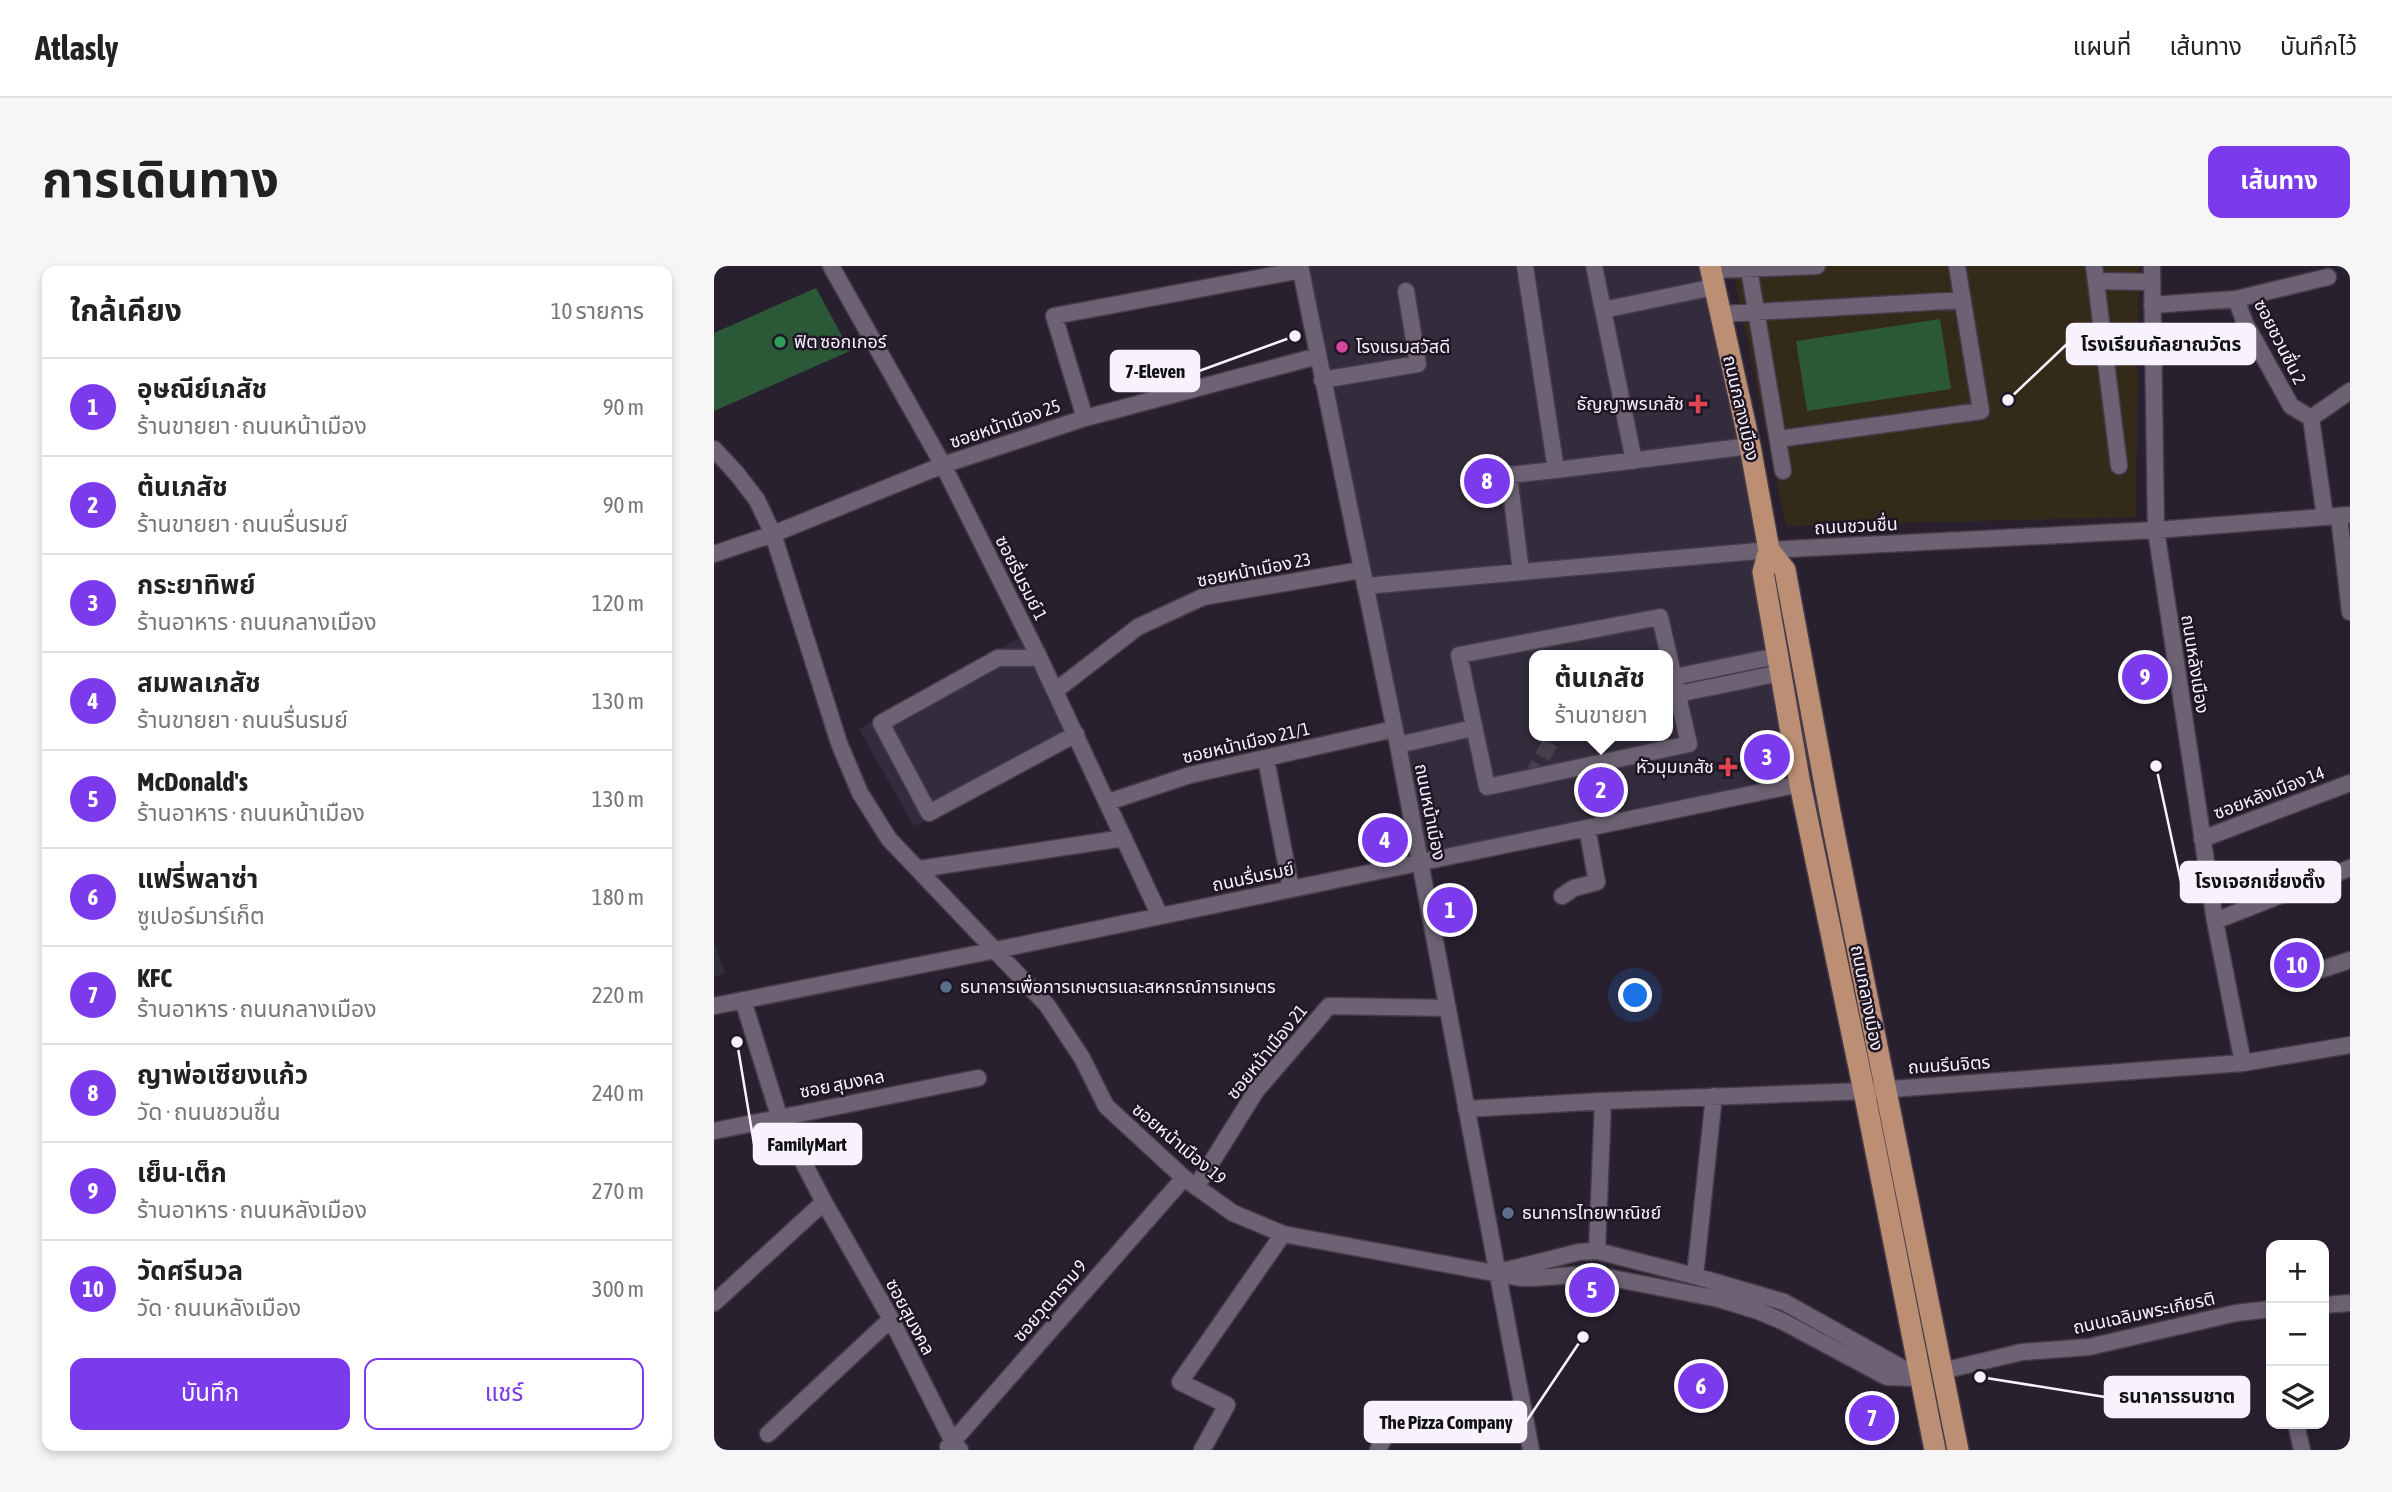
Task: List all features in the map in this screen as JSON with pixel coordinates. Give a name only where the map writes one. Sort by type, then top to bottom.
[{"type":"main road","name":"ถนนกลางเมือง","points":[[1712,274],[1751,446],[1769,550],[1763,572],[1800,784],[1942,1371],[1958,1450]]},
{"type":"main road","name":"ถนนกลางเมือง","points":[[1769,550],[1785,570],[1825,780],[1921,1378],[1935,1450]]},
{"type":"main road","points":[[1800,784],[1825,780]]},
{"type":"main road","points":[[1921,1378],[1942,1371]]},
{"type":"street","name":"ซอยรื่นรมย์ 1","points":[[831,266],[943,466],[1038,655],[1160,916]]},
{"type":"street","points":[[1525,266],[1556,470]]},
{"type":"street","points":[[1594,266],[1634,461]]},
{"type":"street","points":[[1603,310],[1712,274],[1749,269],[1817,266]]},
{"type":"street","points":[[1777,439],[1981,411],[1958,266]]},
{"type":"street","points":[[1085,418],[1054,316],[1301,268]]},
{"type":"street","name":"ถนนหน้าเมือง","points":[[1301,268],[1396,737],[1531,1450]]},
{"type":"street","points":[[1749,269],[1783,471]]},
{"type":"street","points":[[2119,466],[2095,273],[2152,274]]},
{"type":"street","name":"ถนนหลังเมือง","points":[[2152,274],[2156,530],[2215,920],[2243,1063]]},
{"type":"street","points":[[2152,305],[2236,299],[2328,277]]},
{"type":"street","points":[[1322,380],[1418,365],[1406,290]]},
{"type":"street","name":"ซอยชวนชื่น 2","points":[[2236,299],[2245,323],[2291,406],[2311,418]]},
{"type":"street","points":[[1720,314],[1963,300]]},
{"type":"street","name":"ซอยหน้าเมือง 25","points":[[714,554],[773,534],[943,466],[1085,418],[1318,356]]},
{"type":"street","points":[[2350,391],[2311,418],[2338,516],[2350,612]]},
{"type":"street","points":[[1521,572],[1509,475],[1751,446]]},
{"type":"street","name":"ซอยหน้าเมือง 19","points":[[714,449],[757,500],[773,534],[839,743],[860,793],[890,839],[1046,1005],[1082,1058],[1105,1106],[1190,1183],[1233,1213],[1283,1234],[1521,1278],[1595,1275],[1719,1299],[1782,1321],[1887,1377],[1921,1378]]},
{"type":"street","name":"ถนนชวนชื่น","points":[[1363,578],[1521,572],[1769,550],[2156,530],[2338,516]]},
{"type":"street","name":"ซอยหน้าเมือง 23","points":[[1055,691],[1138,627],[1203,597],[1363,578]]},
{"type":"street","points":[[1668,650],[1660,617],[1459,655],[1486,787],[1689,744],[1673,673]]},
{"type":"street","points":[[1038,655],[1030,658],[998,658],[881,723],[929,814],[1076,734]]},
{"type":"street","points":[[1674,677],[1779,665]]},
{"type":"street","points":[[1678,694],[1779,665]]},
{"type":"street","name":"ซอยหน้าเมือง 21/1","points":[[1108,802],[1190,775],[1266,759],[1396,737],[1474,728]]},
{"type":"street","points":[[1266,759],[1291,889]]},
{"type":"street","name":"ซอยหลังเมือง 14","points":[[2202,839],[2350,783]]},
{"type":"street","name":"ถนนรื่นรมย์","points":[[714,1006],[1800,784]]},
{"type":"street","points":[[1562,896],[1574,888],[1597,882],[1587,828]]},
{"type":"street","points":[[919,869],[1124,838]]},
{"type":"street","points":[[2215,920],[2350,868]]},
{"type":"street","points":[[2311,973],[2350,960]]},
{"type":"street","name":"ซอยสุมงคล","points":[[743,1000],[779,1116],[824,1202],[891,1319],[953,1447]]},
{"type":"street","name":"ซอยหน้าเมือง 21","points":[[1190,1183],[1256,1091],[1329,1006],[1448,1008]]},
{"type":"street","name":"ถนนรึนจิตร","points":[[1465,1109],[1875,1090],[2243,1063],[2350,1045]]},
{"type":"street","name":"ซอย สุมงคล","points":[[714,1131],[978,1078]]},
{"type":"street","points":[[1695,1276],[1714,1096]]},
{"type":"street","points":[[1597,1251],[1603,1101]]},
{"type":"street","name":"ซอยวุฒาราม 9","points":[[953,1447],[1190,1183]]},
{"type":"street","points":[[714,1303],[824,1202]]},
{"type":"street","points":[[1202,1450],[1227,1405],[1180,1382],[1283,1234]]},
{"type":"street","points":[[1497,1272],[1579,1252],[1597,1251],[1784,1302],[1921,1378]]},
{"type":"street","points":[[2329,1305],[2350,1303]]},
{"type":"street","name":"ถนนเฉลิมพระเกียรติ","points":[[1942,1371],[2022,1352],[2089,1347],[2236,1313],[2266,1313]]},
{"type":"street","points":[[768,1434],[891,1319]]},
{"type":"street","points":[[1378,1450],[1388,1430],[1525,1423]]},
{"type":"street","points":[[2297,1429],[2302,1450]]},
{"type":"shaded area","points":[[1300,266],[1710,266],[1750,446],[1759,554],[1792,782],[1420,863]]},
{"type":"shaded area","points":[[1732,266],[2139,266],[2136,517],[1786,526]]},
{"type":"shaded area","points":[[1020,638],[1072,741],[914,826],[859,729]]},
{"type":"shaded area","points":[[714,941],[725,974],[714,976]]},
{"type":"green space","name":"ฟิต ซอกเกอร์","points":[[816,288],[850,351],[714,411],[714,333]]},
{"type":"green space","points":[[1940,319],[1951,389],[1807,411],[1796,341]]},
{"type":"tunnel","points":[[1698,682],[1779,665]]},
{"type":"tunnel","points":[[1531,778],[1551,741]]},
{"type":"place","name":"7-Eleven","points":[[1295,336]]},
{"type":"place","name":"ฟิต ซอกเกอร์","points":[[780,342]]},
{"type":"place","name":"โรงแรมสวัสดี","points":[[1342,347]]},
{"type":"place","name":"โรงเรียนกัลยาณวัตร","points":[[2008,400]]},
{"type":"place","name":"ธัญญาพรเภสัช","points":[[1698,404]]},
{"type":"place","name":"ญาพ่อเซียงแก้ว","points":[[1487,481]]},
{"type":"place","name":"เย็น-เต็ก","points":[[2145,677]]},
{"type":"place","name":"กระยาทิพย์","points":[[1767,757]]},
{"type":"place","name":"โรงเจฮกเซี่ยงตึ๊ง","points":[[2156,766]]},
{"type":"place","name":"หัวมุมเภสัช","points":[[1728,767]]},
{"type":"place","name":"ต้นเภสัช","points":[[1601,790]]},
{"type":"place","name":"สมพลเภสัช","points":[[1385,840]]},
{"type":"place","name":"อุษณีย์เภสัช","points":[[1450,910]]},
{"type":"place","name":"วัดศรีนวล","points":[[2297,965]]},
{"type":"place","name":"ธนาคารเพื่อการเกษตรและสหกรณ์การเกษตร","points":[[946,987]]},
{"type":"place","name":"FamilyMart","points":[[737,1042]]},
{"type":"place","name":"ธนาคารไทยพาณิชย์","points":[[1508,1213]]},
{"type":"place","name":"McDonald's","points":[[1592,1290]]},
{"type":"place","name":"The Pizza Company","points":[[1583,1337]]},
{"type":"place","name":"ธนาคารธนชาต","points":[[1980,1377]]},
{"type":"place","name":"แฟรี่พลาซ่า","points":[[1701,1386]]},
{"type":"place","name":"KFC","points":[[1872,1418]]}]
